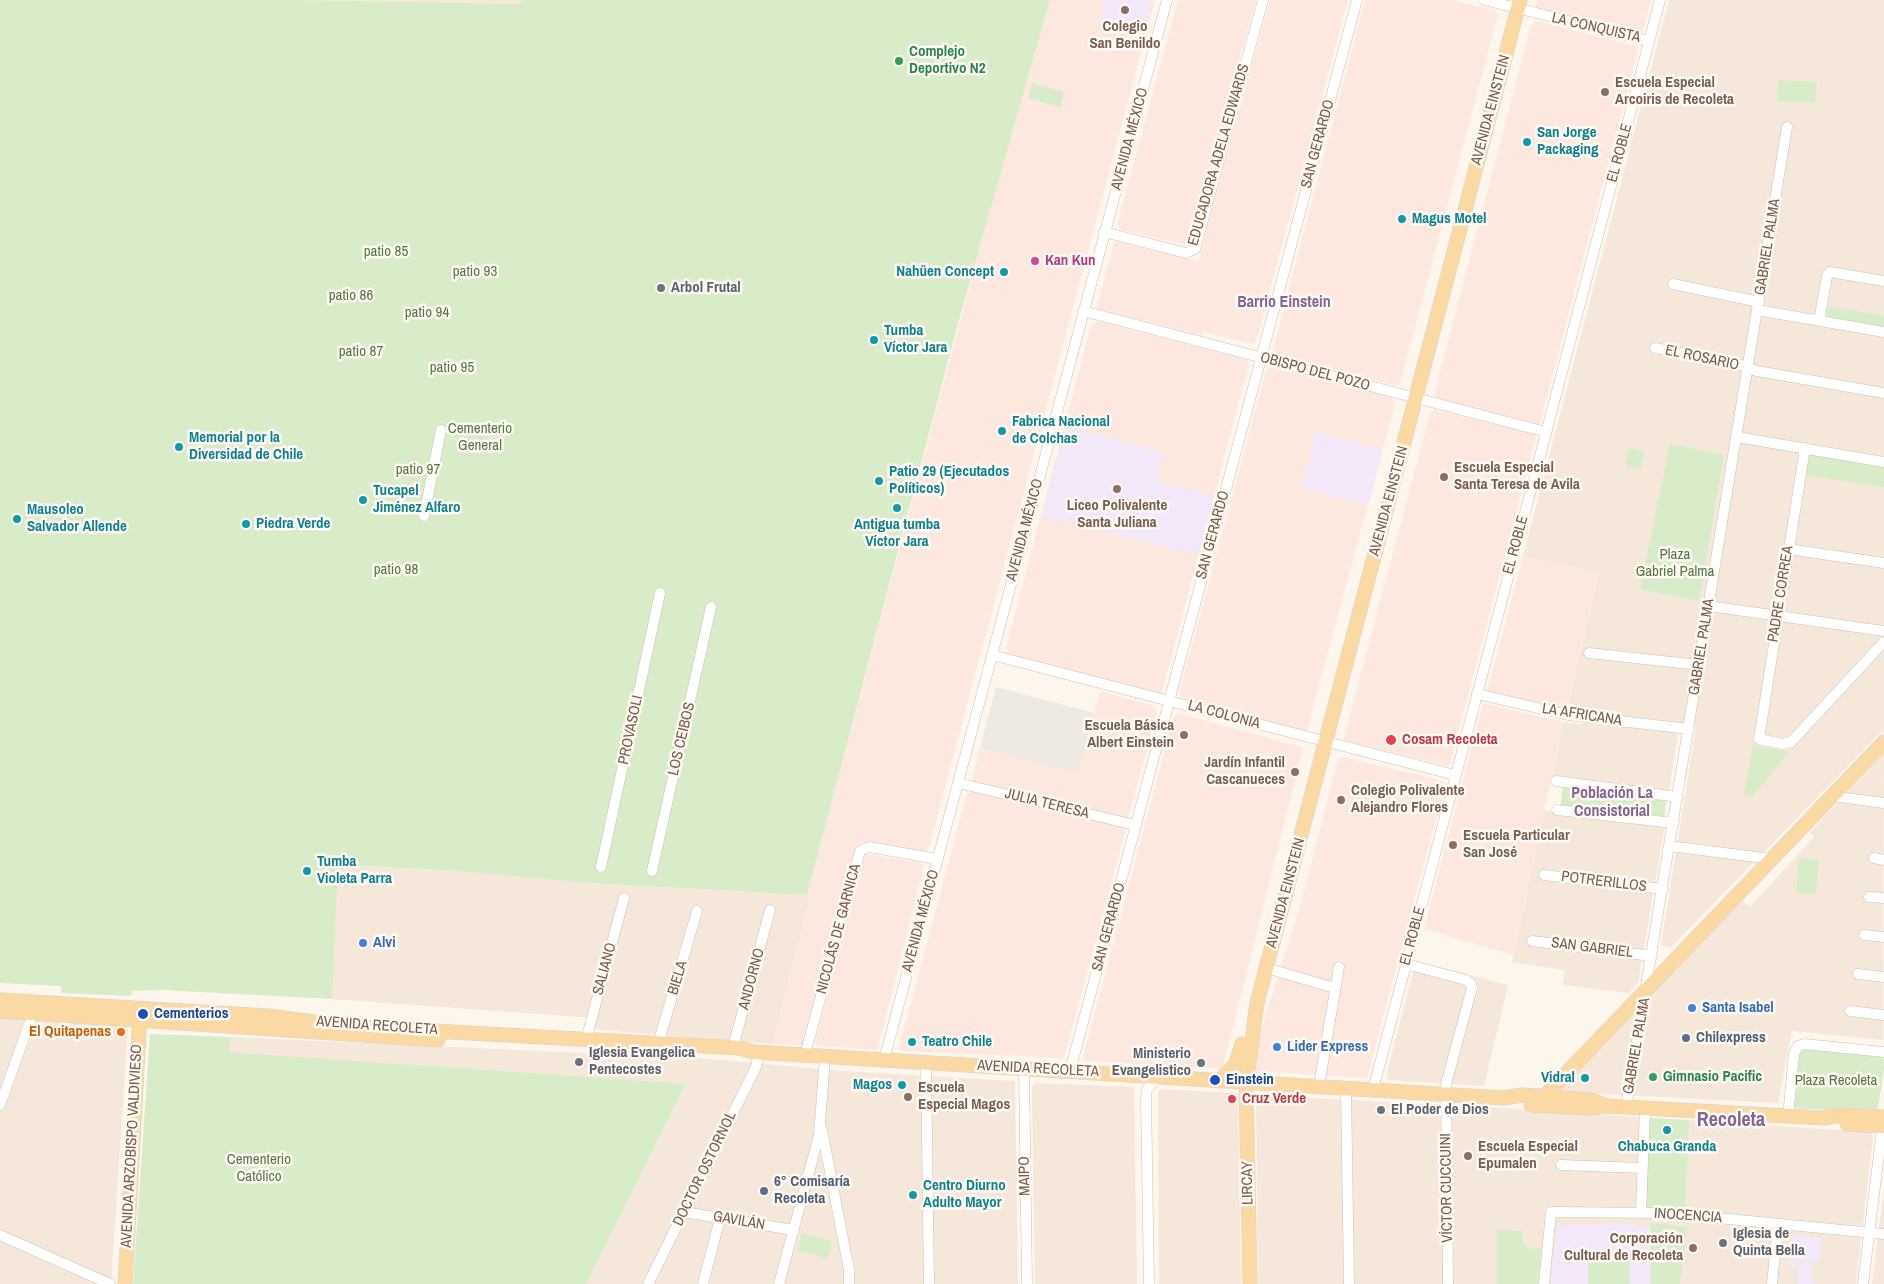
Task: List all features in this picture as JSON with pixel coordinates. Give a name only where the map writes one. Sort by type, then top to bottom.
[{"type":"main road","name":"AVENIDA EINSTEIN","points":[[1246,1082],[1257,1003],[1519,4]]},
{"type":"main road","points":[[1539,1101],[1884,742]]},
{"type":"main road","name":"AVENIDA RECOLETA","points":[[0,1000],[492,1044],[740,1056],[756,1052]]},
{"type":"main road","name":"AVENIDA EINSTEIN","points":[[1246,1082],[1242,1065],[1242,1044],[1246,1027],[1257,1003]]},
{"type":"main road","name":"AVENIDA RECOLETA","points":[[0,1010],[274,1016],[344,1026],[733,1047],[756,1052],[825,1057],[1445,1094],[1503,1098],[1521,1104],[1539,1101],[1591,1108],[1608,1106],[1824,1118],[1840,1124],[1884,1120]]},
{"type":"main road","name":"AVENIDA ARZOBISPO VALDIVIESO","points":[[125,1284],[140,1014]]},
{"type":"main road","points":[[1219,1081],[1235,1065],[1242,1044]]},
{"type":"main road","name":"LIRCAY","points":[[1246,1082],[1250,1284]]},
{"type":"street","name":"AVENIDA MÉXICO","points":[[884,1060],[1167,0]]},
{"type":"street","name":"EDUCADORA ADELA EDWARDS","points":[[1104,232],[1186,253],[1195,249],[1263,0]]},
{"type":"street","name":"SAN GERARDO","points":[[1070,1071],[1357,0]]},
{"type":"street","name":"LA CONQUISTA","points":[[1484,0],[1519,4],[1649,41]]},
{"type":"street","name":"EL ROBLE","points":[[1372,1090],[1660,0]]},
{"type":"street","name":"GABRIEL PALMA","points":[[1626,1107],[1700,666],[1787,127]]},
{"type":"street","points":[[1819,320],[1827,276],[1830,272],[1884,281]]},
{"type":"street","points":[[1673,284],[1819,320],[1884,332]]},
{"type":"street","name":"OBISPO DEL POZO","points":[[1084,311],[1546,432]]},
{"type":"street","name":"EL ROSARIO","points":[[1655,348],[1757,371],[1884,392]]},
{"type":"street","points":[[424,516],[441,430]]},
{"type":"street","points":[[1737,437],[1884,462]]},
{"type":"street","name":"PADRE CORREA","points":[[1805,448],[1788,548],[1760,739],[1782,744],[1791,742],[1884,642]]},
{"type":"street","points":[[1788,548],[1884,563]]},
{"type":"street","name":"PROVASOLI","points":[[601,866],[660,594]]},
{"type":"street","points":[[1709,606],[1884,631]]},
{"type":"street","name":"LOS CEIBOS","points":[[652,871],[711,607]]},
{"type":"street","points":[[1589,653],[1700,666]]},
{"type":"street","name":"LA COLONIA","points":[[992,655],[1456,775]]},
{"type":"street","name":"LA AFRICANA","points":[[1477,694],[1568,715],[1689,728]]},
{"type":"street","points":[[1556,781],[1678,797]]},
{"type":"street","name":"JULIA TERESA","points":[[958,783],[1135,825]]},
{"type":"street","points":[[1832,796],[1884,803]]},
{"type":"street","points":[[1557,810],[1674,823]]},
{"type":"street","points":[[1670,846],[1771,858]]},
{"type":"street","name":"NICOLÁS DE GARNICA","points":[[805,1055],[860,851],[869,847],[937,859]]},
{"type":"street","name":"POTRERILLOS","points":[[1544,875],[1663,890]]},
{"type":"street","points":[[1869,897],[1884,898]]},
{"type":"street","name":"SALIANO","points":[[586,1040],[624,898]]},
{"type":"street","name":"ANDORNO","points":[[733,1047],[770,910]]},
{"type":"street","name":"BIELA","points":[[658,1044],[697,912]]},
{"type":"street","points":[[1864,935],[1884,937]]},
{"type":"street","name":"SAN GABRIEL","points":[[1532,941],[1652,956]]},
{"type":"street","name":"VÍCTOR CUCCUINI","points":[[1406,964],[1466,980],[1472,986],[1445,1094],[1448,1284]]},
{"type":"street","points":[[1266,968],[1335,988]]},
{"type":"street","points":[[1318,1086],[1339,968]]},
{"type":"street","points":[[1858,974],[1884,977]]},
{"type":"street","points":[[1850,1011],[1884,1015]]},
{"type":"street","points":[[0,1105],[4,1081],[33,1012]]},
{"type":"street","points":[[1788,1116],[1794,1054],[1800,1045],[1884,1052]]},
{"type":"street","name":"DOCTOR OSTORNOL","points":[[648,1284],[756,1067],[756,1052]]},
{"type":"street","points":[[779,1284],[812,1163],[820,1124],[825,1057]]},
{"type":"street","points":[[926,1063],[929,1284]]},
{"type":"street","name":"MAIPO","points":[[1024,1068],[1027,1284]]},
{"type":"street","points":[[1133,1075],[1139,1081],[1146,1097]]},
{"type":"street","points":[[1149,1284],[1146,1097],[1148,1089],[1158,1077]]},
{"type":"street","points":[[1346,1088],[1348,1284]]},
{"type":"street","points":[[1641,1213],[1645,1108]]},
{"type":"street","points":[[1863,1284],[1884,1120]]},
{"type":"street","points":[[820,1124],[849,1270],[850,1284]]},
{"type":"street","points":[[812,1163],[821,1162],[828,1164]]},
{"type":"street","points":[[1561,1165],[1642,1168]]},
{"type":"street","name":"GAVILÁN","points":[[684,1212],[794,1230]]},
{"type":"street","name":"INOCENCIA","points":[[1544,1284],[1551,1212],[1674,1213],[1884,1234]]},
{"type":"street","points":[[702,1284],[720,1218]]},
{"type":"street","points":[[1772,1284],[1778,1224]]},
{"type":"street","points":[[0,1235],[110,1284]]},
{"type":"shaded area","points":[[296,0],[521,0],[521,4]]},
{"type":"shaded area","points":[[1050,0],[1155,0],[928,851],[925,853],[864,842],[857,846],[804,1045],[772,1044],[810,900],[807,895],[1014,119]]},
{"type":"shaded area","name":"Colegio San Benildo","points":[[1104,0],[1152,0],[1143,33],[1098,20]]},
{"type":"shaded area","points":[[1178,0],[1256,0],[1188,245],[1121,230],[1117,225]]},
{"type":"shaded area","points":[[1270,0],[1348,0],[1256,342],[1253,344],[1204,332],[1203,336],[1098,309],[1097,306],[1114,243],[1117,242],[1198,261]]},
{"type":"shaded area","points":[[1365,0],[1451,0],[1494,10],[1498,15],[1400,384],[1397,386],[1272,353]]},
{"type":"shaded area","points":[[1537,0],[1651,0],[1642,34],[1639,36],[1535,9]]},
{"type":"shaded area","points":[[1669,0],[1884,0],[1884,729],[1670,948],[1661,945],[1696,727],[1567,710],[1599,573],[1523,556]]},
{"type":"shaded area","points":[[1536,21],[1635,46],[1638,50],[1540,423],[1538,424],[1437,398],[1434,395],[1531,25]]},
{"type":"shaded area","points":[[1097,321],[1247,360],[1249,364],[1162,692],[1159,694],[1009,654],[1006,648],[1091,325]]},
{"type":"shaded area","points":[[1271,367],[1391,397],[1395,404],[1307,730],[1304,731],[1181,697],[1179,693],[1266,371]]},
{"type":"shaded area","points":[[1435,410],[1534,434],[1536,437],[1450,764],[1447,766],[1346,741],[1344,737],[1430,413]]},
{"type":"shaded area","name":"Liceo Polivalente Santa Juliana","points":[[1066,426],[1163,453],[1156,482],[1214,496],[1199,555],[1042,516]]},
{"type":"shaded area","points":[[1316,432],[1383,450],[1368,505],[1301,487]]},
{"type":"shaded area","points":[[1523,556],[1599,573],[1567,710],[1487,691]]},
{"type":"shaded area","points":[[996,687],[1094,713],[1078,773],[980,748]]},
{"type":"shaded area","points":[[1100,691],[1154,706],[1157,712],[1128,818],[975,782],[972,779],[980,748],[1078,773]]},
{"type":"shaded area","points":[[1483,703],[1563,722],[1513,955],[1424,929]]},
{"type":"shaded area","points":[[1178,713],[1301,747],[1303,750],[1222,1069],[1085,1061],[1083,1057],[1174,716]]},
{"type":"shaded area","points":[[1584,721],[1675,732],[1678,734],[1669,791],[1552,777],[1563,722],[1582,724]]},
{"type":"shaded area","points":[[1884,753],[1883,1040],[1792,1031],[1778,1103],[1563,1092],[1561,1088],[1742,901],[1750,907],[1814,837],[1810,832]]},
{"type":"shaded area","points":[[1343,757],[1443,781],[1445,785],[1367,1078],[1254,1071],[1258,1039],[1300,907],[1338,759]]},
{"type":"shaded area","points":[[971,790],[1123,826],[1126,829],[1064,1058],[902,1051],[899,1048],[967,793]]},
{"type":"shaded area","points":[[1544,811],[1665,825],[1638,983],[1628,993],[1563,985],[1565,970],[1512,962]]},
{"type":"shaded area","points":[[868,854],[921,863],[924,866],[877,1050],[818,1046],[815,1042],[864,857]]},
{"type":"shaded area","points":[[337,865],[444,870],[587,883],[807,895],[810,899],[772,1044],[592,1029],[594,1018],[332,999]]},
{"type":"shaded area","points":[[1416,961],[1508,985],[1484,1086],[1389,1080],[1386,1076]]},
{"type":"shaded area","points":[[0,1018],[128,1026],[111,1284],[0,1284]]},
{"type":"shaded area","points":[[230,1037],[697,1058],[843,1071],[1015,1081],[1018,1284],[586,1284],[686,1085],[228,1052]]},
{"type":"shaded area","points":[[1035,1083],[1134,1087],[1137,1284],[1035,1284],[1032,1087]]},
{"type":"shaded area","points":[[1160,1089],[1236,1093],[1238,1095],[1241,1284],[1159,1284],[1158,1092]]},
{"type":"shaded area","points":[[1256,1095],[1483,1107],[1871,1132],[1873,1137],[1856,1284],[1258,1284]]},
{"type":"shaded area","points":[[1884,1188],[1884,1284],[1872,1284]]},
{"type":"shaded area","points":[[1635,1224],[1635,1228],[1650,1228],[1650,1284],[1551,1284],[1557,1225]]},
{"type":"shaded area","points":[[1792,1235],[1822,1238],[1820,1262],[1797,1260],[1796,1268],[1789,1268],[1790,1250],[1800,1250],[1800,1245],[1791,1245]]},
{"type":"shaded area","points":[[1799,1262],[1812,1263],[1811,1282],[1819,1284],[1797,1284]]},
{"type":"green space","name":"Cementerio General","points":[[0,0],[296,0],[521,4],[521,0],[1050,0],[959,320],[807,895],[587,883],[444,870],[338,865],[332,999],[162,990],[132,991],[131,996],[61,993],[61,986],[0,983]]},
{"type":"green space","points":[[1778,80],[1817,82],[1815,103],[1777,101]]},
{"type":"green space","points":[[1032,83],[1064,92],[1060,107],[1028,98]]},
{"type":"green space","points":[[1828,306],[1884,316],[1884,327],[1826,318]]},
{"type":"green space","name":"Plaza Gabriel Palma","points":[[1670,444],[1724,455],[1699,601],[1640,589]]},
{"type":"green space","points":[[1629,448],[1645,451],[1641,469],[1626,466]]},
{"type":"green space","points":[[1806,454],[1884,466],[1884,487],[1803,475]]},
{"type":"green space","points":[[1753,745],[1789,752],[1753,796],[1744,795]]},
{"type":"green space","points":[[1563,786],[1666,799],[1664,821],[1560,808]]},
{"type":"green space","points":[[1799,858],[1819,860],[1816,894],[1796,893]]},
{"type":"green space","name":"Cementerio Católico","points":[[150,1034],[230,1037],[229,1052],[686,1084],[586,1284],[133,1284]]},
{"type":"green space","name":"Plaza Recoleta","points":[[1801,1049],[1881,1056],[1884,1060],[1884,1068],[1878,1108],[1871,1112],[1792,1108],[1797,1053]]},
{"type":"green space","points":[[1649,1118],[1689,1120],[1685,1209],[1646,1206]]},
{"type":"green space","points":[[1651,1223],[1687,1227],[1680,1284],[1651,1284]]},
{"type":"green space","points":[[1497,1230],[1522,1231],[1523,1242],[1528,1249],[1541,1248],[1538,1284],[1497,1284]]},
{"type":"green space","points":[[802,1233],[832,1242],[827,1259],[797,1250]]},
{"type":"green space","points":[[1629,1253],[1630,1284],[1588,1284],[1588,1259],[1599,1259],[1598,1254]]},
{"type":"place","name":"Colegio San Benildo","points":[[1125,10]]},
{"type":"place","name":"Complejo Deportivo N2","points":[[899,61]]},
{"type":"place","name":"Escuela Especial Arcoiris de Recoleta","points":[[1605,92]]},
{"type":"place","name":"San Jorge Packaging","points":[[1527,142]]},
{"type":"place","name":"Magus Motel","points":[[1402,219]]},
{"type":"place","name":"Kan Kun","points":[[1035,261]]},
{"type":"place","name":"Nahüen Concept","points":[[1004,272]]},
{"type":"place","name":"Arbol Frutal","points":[[661,288]]},
{"type":"place","name":"Tumba Víctor Jara","points":[[874,340]]},
{"type":"place","name":"Fabrica Nacional de Colchas","points":[[1002,431]]},
{"type":"place","name":"Memorial por la Diversidad de Chile","points":[[179,447]]},
{"type":"place","name":"Escuela Especial Santa Teresa de Avila","points":[[1444,477]]},
{"type":"place","name":"Patio 29 (Ejecutados Políticos)","points":[[879,481]]},
{"type":"place","name":"Liceo Polivalente Santa Juliana","points":[[1117,489]]},
{"type":"place","name":"Tucapel Jiménez Alfaro","points":[[363,500]]},
{"type":"place","name":"Antigua tumba Víctor Jara","points":[[897,508]]},
{"type":"place","name":"Mausoleo Salvador Allende","points":[[17,519]]},
{"type":"place","name":"Piedra Verde","points":[[246,524]]},
{"type":"place","name":"Escuela Básica Albert Einstein","points":[[1184,735]]},
{"type":"place","name":"Cosam Recoleta","points":[[1391,740]]},
{"type":"place","name":"Jardín Infantil Cascanueces","points":[[1295,772]]},
{"type":"place","name":"Colegio Polivalente Alejandro Flores","points":[[1341,800]]},
{"type":"place","name":"Escuela Particular San José","points":[[1453,845]]},
{"type":"place","name":"Tumba Violeta Parra","points":[[307,871]]},
{"type":"place","name":"Alvi","points":[[363,943]]},
{"type":"place","name":"Santa Isabel","points":[[1692,1008]]},
{"type":"place","name":"Cementerios","points":[[143,1014]]},
{"type":"place","name":"El Quitapenas","points":[[121,1032]]},
{"type":"place","name":"Chilexpress","points":[[1686,1038]]},
{"type":"place","name":"Teatro Chile","points":[[912,1042]]},
{"type":"place","name":"Lider Express","points":[[1277,1047]]},
{"type":"place","name":"Iglesia Evangelica Pentecostes","points":[[579,1062]]},
{"type":"place","name":"Ministerio Evangelistico","points":[[1201,1063]]},
{"type":"place","name":"Gimnasio Pacific","points":[[1653,1077]]},
{"type":"place","name":"Vidral","points":[[1585,1078]]},
{"type":"place","name":"Einstein","points":[[1215,1080]]},
{"type":"place","name":"Magos","points":[[902,1085]]},
{"type":"place","name":"Escuela Especial Magos","points":[[908,1097]]},
{"type":"place","name":"Cruz Verde","points":[[1232,1099]]},
{"type":"place","name":"El Poder de Dios","points":[[1381,1110]]},
{"type":"place","name":"Chabuca Granda","points":[[1667,1130]]},
{"type":"place","name":"Escuela Especial Epumalen","points":[[1468,1156]]},
{"type":"place","name":"6° Comisaría Recoleta","points":[[764,1191]]},
{"type":"place","name":"Centro Diurno Adulto Mayor","points":[[913,1195]]},
{"type":"place","name":"Iglesia de Quinta Bella","points":[[1723,1243]]},
{"type":"place","name":"Corporación Cultural de Recoleta","points":[[1693,1248]]},
{"type":"district","name":"Barrio Einstein","points":[[1284,303]]},
{"type":"district","name":"Población La Consistorial","points":[[1612,803]]},
{"type":"district","name":"Recoleta","points":[[1731,1121]]},
{"type":"park label","name":"patio 85","points":[[386,252]]},
{"type":"park label","name":"patio 93","points":[[475,272]]},
{"type":"park label","name":"patio 86","points":[[351,296]]},
{"type":"park label","name":"patio 94","points":[[427,313]]},
{"type":"park label","name":"patio 87","points":[[361,352]]},
{"type":"park label","name":"patio 95","points":[[452,368]]},
{"type":"park label","name":"patio 97","points":[[418,470]]},
{"type":"park label","name":"patio 98","points":[[396,570]]}]
